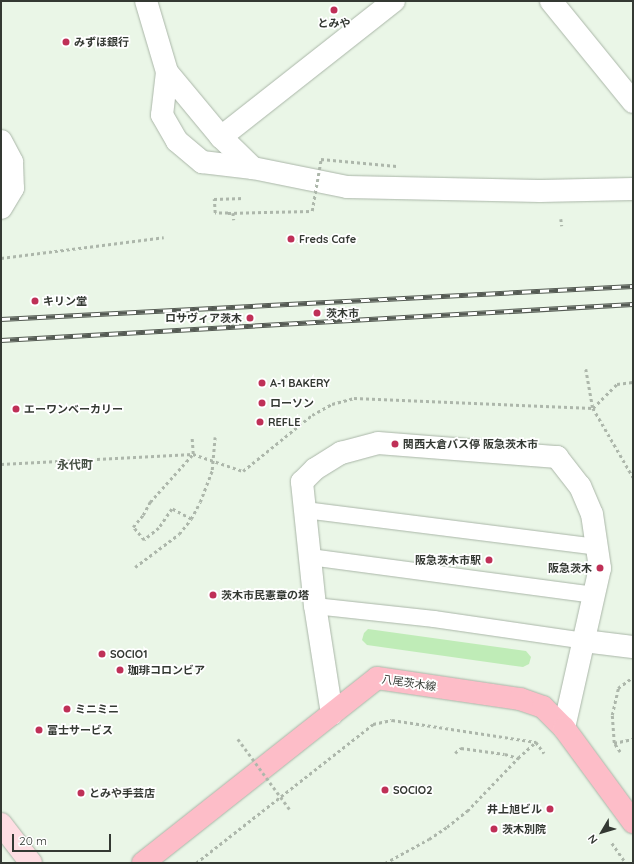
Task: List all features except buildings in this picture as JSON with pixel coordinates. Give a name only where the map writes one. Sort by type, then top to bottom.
[{"type":"main road","name":"八尾茨木線","points":[[143,863],[377,678],[520,698],[542,707],[564,728],[633,822]]},
{"type":"main road","points":[[1,824],[31,863]]},
{"type":"street","points":[[146,1],[167,72],[221,137],[253,168]]},
{"type":"street","points":[[221,137],[394,1]]},
{"type":"street","points":[[551,1],[633,102]]},
{"type":"street","points":[[167,72],[162,114],[177,141],[202,162],[253,168],[347,187],[540,191],[633,189]]},
{"type":"street","points":[[1,141],[12,162],[13,188],[1,208]]},
{"type":"street","points":[[332,714],[315,606],[302,482],[315,469],[341,454],[378,443],[557,457],[580,486],[592,514],[600,568],[564,728]]},
{"type":"street","points":[[584,641],[633,648]]},
{"type":"lane","points":[[305,510],[597,548]]},
{"type":"lane","points":[[310,557],[594,595]]},
{"type":"lane","points":[[315,606],[434,619],[584,641]]},
{"type":"path","points":[[247,198],[214,199],[215,213],[312,211],[321,159],[397,166]]},
{"type":"path","points":[[233,213],[234,220]]},
{"type":"path","points":[[1,258],[164,237]]},
{"type":"path","points":[[586,368],[593,408],[617,384],[633,382]]},
{"type":"path","points":[[135,567],[179,534],[191,519],[200,502],[212,470],[214,437]]},
{"type":"path","points":[[191,519],[172,509],[159,528],[144,540],[133,527],[143,515],[150,502],[192,454],[192,438]]},
{"type":"path","points":[[1,464],[192,454],[243,471]]},
{"type":"path","points":[[622,756],[614,743],[612,715],[618,688],[633,677]]},
{"type":"path","points":[[196,863],[373,724],[392,720],[536,742],[518,758],[467,811],[452,823],[429,839],[384,863]]},
{"type":"path","points":[[238,739],[291,810]]},
{"type":"path","points":[[614,743],[633,739]]},
{"type":"path","points":[[455,753],[461,748],[506,754],[518,758]]},
{"type":"green space","points":[[368,629],[526,651],[531,657],[529,664],[523,667],[367,645],[362,640],[364,633]]},
{"type":"railway","points":[[1,319],[633,286]]},
{"type":"railway","points":[[1,340],[633,304]]},
{"type":"place","name":"とみや","points":[[334,10]]},
{"type":"place","name":"みずほ銀行","points":[[66,42]]},
{"type":"place","name":"Freds Cafe","points":[[291,239]]},
{"type":"place","name":"キリン堂","points":[[35,301]]},
{"type":"place","name":"茨木市","points":[[317,313]]},
{"type":"place","name":"ロサヴィア茨木","points":[[250,318]]},
{"type":"place","name":"A-1 BAKERY","points":[[262,383]]},
{"type":"place","name":"ローソン","points":[[262,403]]},
{"type":"place","name":"エーワンベーカリー","points":[[16,409]]},
{"type":"place","name":"REFLE","points":[[260,422]]},
{"type":"place","name":"関西大倉バス停 阪急茨木市","points":[[395,444]]},
{"type":"place","name":"阪急茨木市駅","points":[[489,560]]},
{"type":"place","name":"阪急茨木","points":[[600,568]]},
{"type":"place","name":"茨木市民憲章の塔","points":[[213,595]]},
{"type":"place","name":"SOCIO1","points":[[102,654]]},
{"type":"place","name":"珈琲コロンビア","points":[[120,670]]},
{"type":"place","name":"ミニミニ","points":[[67,709]]},
{"type":"place","name":"富士サービス","points":[[39,730]]},
{"type":"place","name":"SOCIO2","points":[[385,790]]},
{"type":"place","name":"とみや手芸店","points":[[81,793]]},
{"type":"place","name":"井上旭ビル","points":[[550,809]]},
{"type":"place","name":"茨木別院","points":[[494,829]]},
{"type":"district","name":"永代町","points":[[75,465]]}]
